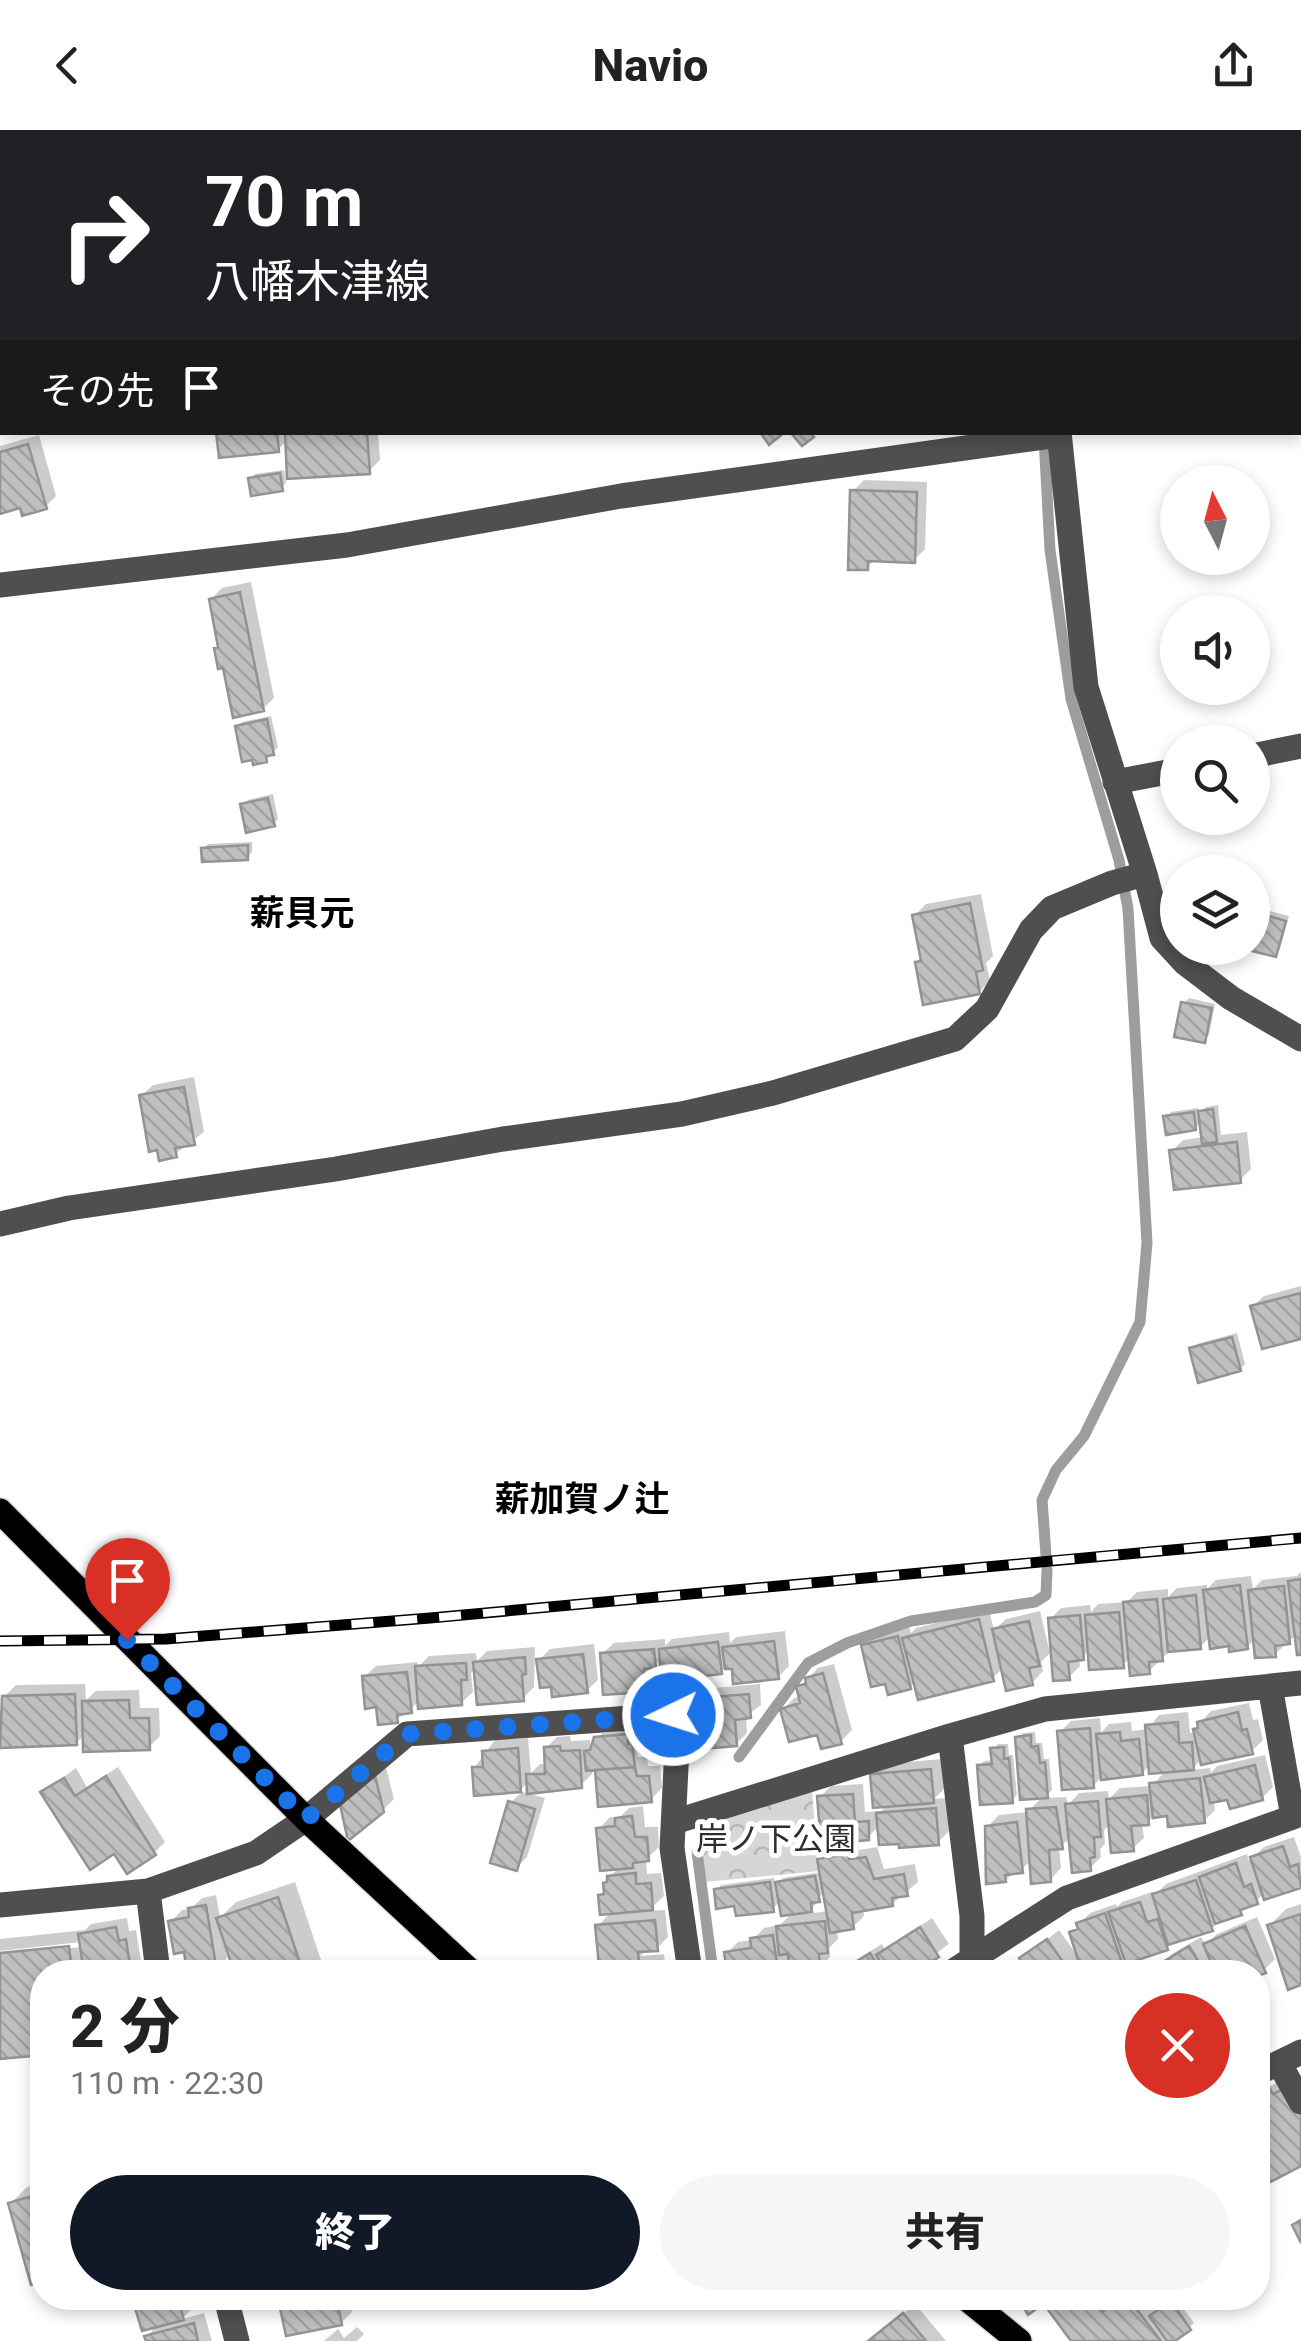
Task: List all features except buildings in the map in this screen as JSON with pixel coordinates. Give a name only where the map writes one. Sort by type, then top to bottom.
[{"type":"main road","points":[[0,1511],[306,1819],[458,1960]]},
{"type":"main road","points":[[981,2310],[1019,2341]]},
{"type":"street","points":[[0,585],[347,545],[621,496],[1049,436],[1086,688],[1115,782],[1131,877],[1162,938],[1185,964],[1231,998],[1301,1039]]},
{"type":"street","points":[[1270,752],[1301,746]]},
{"type":"street","points":[[1115,782],[1160,773]]},
{"type":"street","points":[[0,1224],[70,1208],[682,1114],[774,1093],[955,1039],[987,1009],[1031,930],[1052,908],[1131,877]]},
{"type":"street","points":[[674,1822],[1045,1709],[1301,1683]]},
{"type":"street","points":[[971,1960],[1067,1898],[1292,1817],[1270,1686]]},
{"type":"street","points":[[0,1905],[148,1891],[256,1853],[306,1819],[407,1734],[673,1715],[677,1748],[672,1848],[688,1960]]},
{"type":"street","points":[[950,1736],[972,1916],[963,1960]]},
{"type":"street","points":[[148,1891],[157,1960]]},
{"type":"street","points":[[1279,2063],[1301,2102]]},
{"type":"street","points":[[229,2310],[237,2341]]},
{"type":"green space","name":"岸ノ下公園","points":[[812,1790],[819,1871],[705,1882],[700,1837],[724,1816]]},
{"type":"waterway","points":[[1044,437],[1050,550],[1071,699],[1119,860],[1128,909],[1147,1243],[1140,1322],[1084,1436],[1056,1470],[1042,1500],[1046,1555]]},
{"type":"waterway","points":[[739,1757],[808,1663],[847,1643],[911,1621],[1035,1602],[1046,1595],[1047,1570]]},
{"type":"waterway","points":[[697,1852],[711,1960]]},
{"type":"railway","points":[[0,1641],[166,1639],[1301,1538]]},
{"type":"district","name":"薪貝元","points":[[302,913]]},
{"type":"district","name":"薪加賀ノ辻","points":[[582,1499]]},
{"type":"route","points":[[127,1640],[306,1819],[407,1734],[673,1715]]}]
